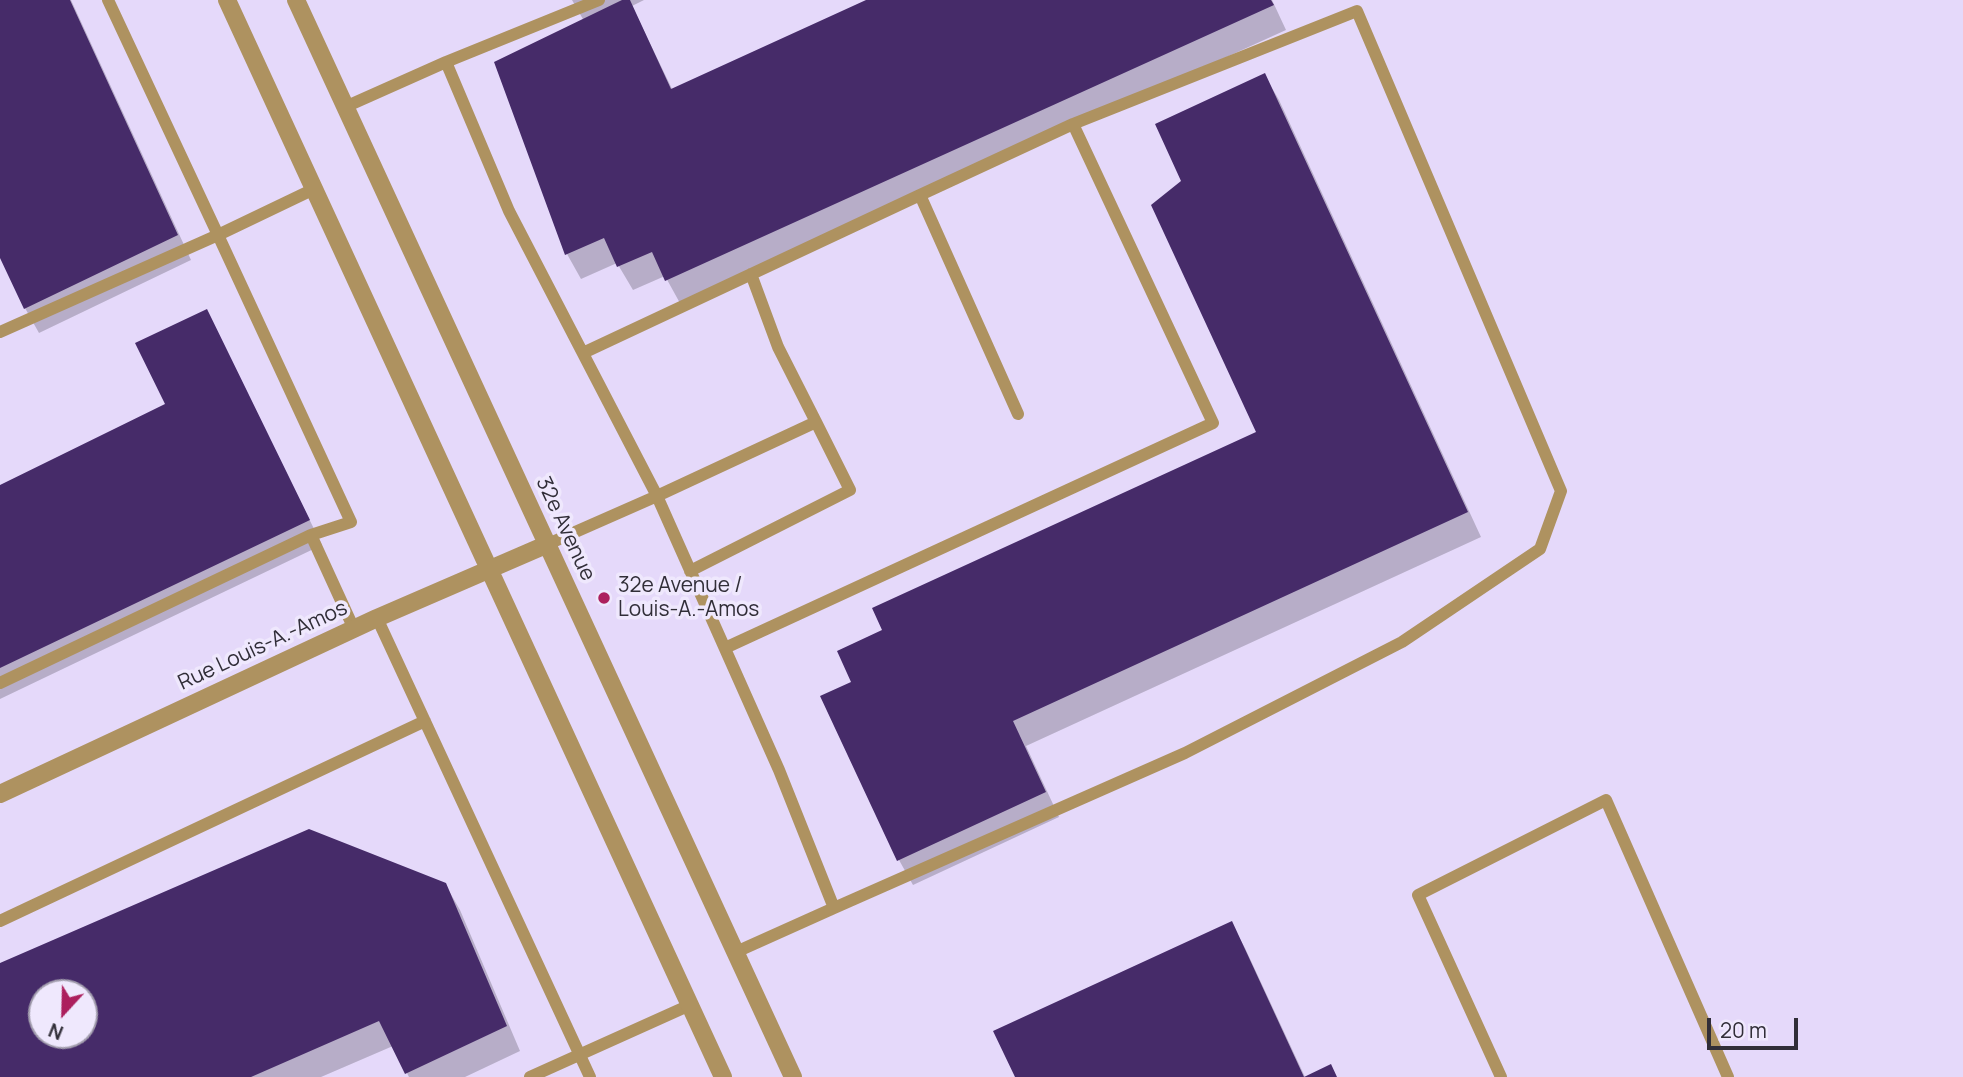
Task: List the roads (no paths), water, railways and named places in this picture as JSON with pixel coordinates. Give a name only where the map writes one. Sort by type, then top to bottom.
[{"type":"street","points":[[227,0],[723,1077]]},
{"type":"street","name":"32e Avenue","points":[[296,0],[793,1077]]},
{"type":"street","name":"Rue Louis-A.-Amos","points":[[0,794],[377,618],[548,544]]},
{"type":"lane","points":[[0,683],[311,536],[351,522],[108,0]]},
{"type":"lane","points":[[345,107],[446,62],[599,0]]},
{"type":"lane","points":[[583,353],[1073,124],[1353,6],[1561,491],[1540,549],[1402,642],[1209,740],[736,952]]},
{"type":"lane","points":[[446,62],[509,211],[657,496],[779,770],[834,908]]},
{"type":"lane","points":[[725,648],[1213,423],[1073,124]]},
{"type":"lane","points":[[0,332],[314,189]]},
{"type":"lane","points":[[920,195],[1018,414]]},
{"type":"lane","points":[[690,570],[850,490],[778,347],[751,274]]},
{"type":"lane","points":[[548,544],[816,422]]},
{"type":"lane","points":[[311,536],[354,629]]},
{"type":"lane","points":[[377,618],[590,1077]]},
{"type":"lane","points":[[0,921],[425,722]]},
{"type":"lane","points":[[1501,1077],[1418,895],[1606,800],[1728,1077]]},
{"type":"lane","points":[[530,1077],[690,1005]]},
{"type":"place","name":"32e Avenue / Louis-A.-Amos","points":[[604,598]]}]
